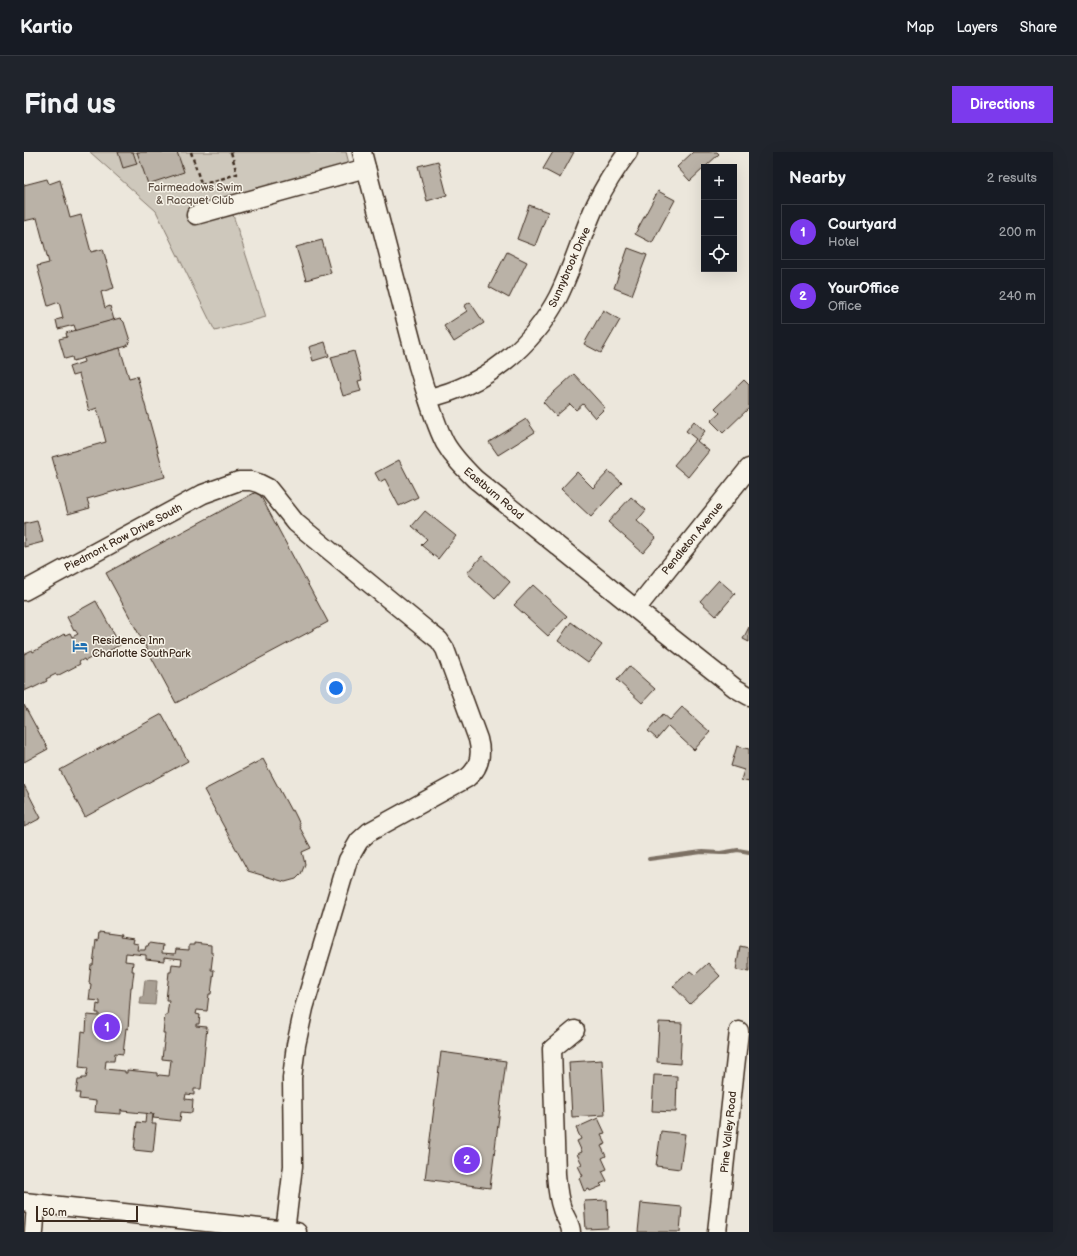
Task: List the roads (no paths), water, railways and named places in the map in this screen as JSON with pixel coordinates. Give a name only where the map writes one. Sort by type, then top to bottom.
[{"type":"street","name":"Sunnybrook Drive","points":[[428,398],[441,395],[464,386],[491,372],[505,362],[531,337],[546,317],[559,295],[596,203],[611,175],[628,152]]},
{"type":"street","name":"Eastburn Road","points":[[364,160],[418,366],[428,398],[436,423],[446,444],[459,463],[475,479],[636,609],[735,688],[749,696]]},
{"type":"street","points":[[196,215],[364,160]]},
{"type":"street","name":"Pendleton Avenue","points":[[636,609],[749,468]]},
{"type":"street","name":"Piedmont Row Drive South","points":[[24,591],[197,498],[223,486],[244,480],[251,481],[264,486],[271,492],[296,522],[439,640],[447,654],[476,729],[480,746],[479,763],[471,775],[369,832],[359,841],[348,860],[304,1008],[296,1045],[292,1078],[293,1166],[289,1232]]},
{"type":"street","points":[[571,1232],[571,1228],[562,1209],[558,1195],[552,1049],[575,1030]]},
{"type":"street","name":"Pine Valley Road","points":[[717,1232],[739,1032]]},
{"type":"street","points":[[34,1232],[30,1203],[289,1232]]},
{"type":"waterway","points":[[649,859],[702,852],[720,853],[738,850],[749,852]]},
{"type":"place","name":"Residence Inn Charlotte SouthPark","points":[[80,646]]},
{"type":"place","name":"Courtyard","points":[[107,1027]]},
{"type":"place","name":"YourOffice","points":[[467,1160]]},
{"type":"park label","name":"Fairmeadows Swim & Racquet Club","points":[[195,193]]}]
